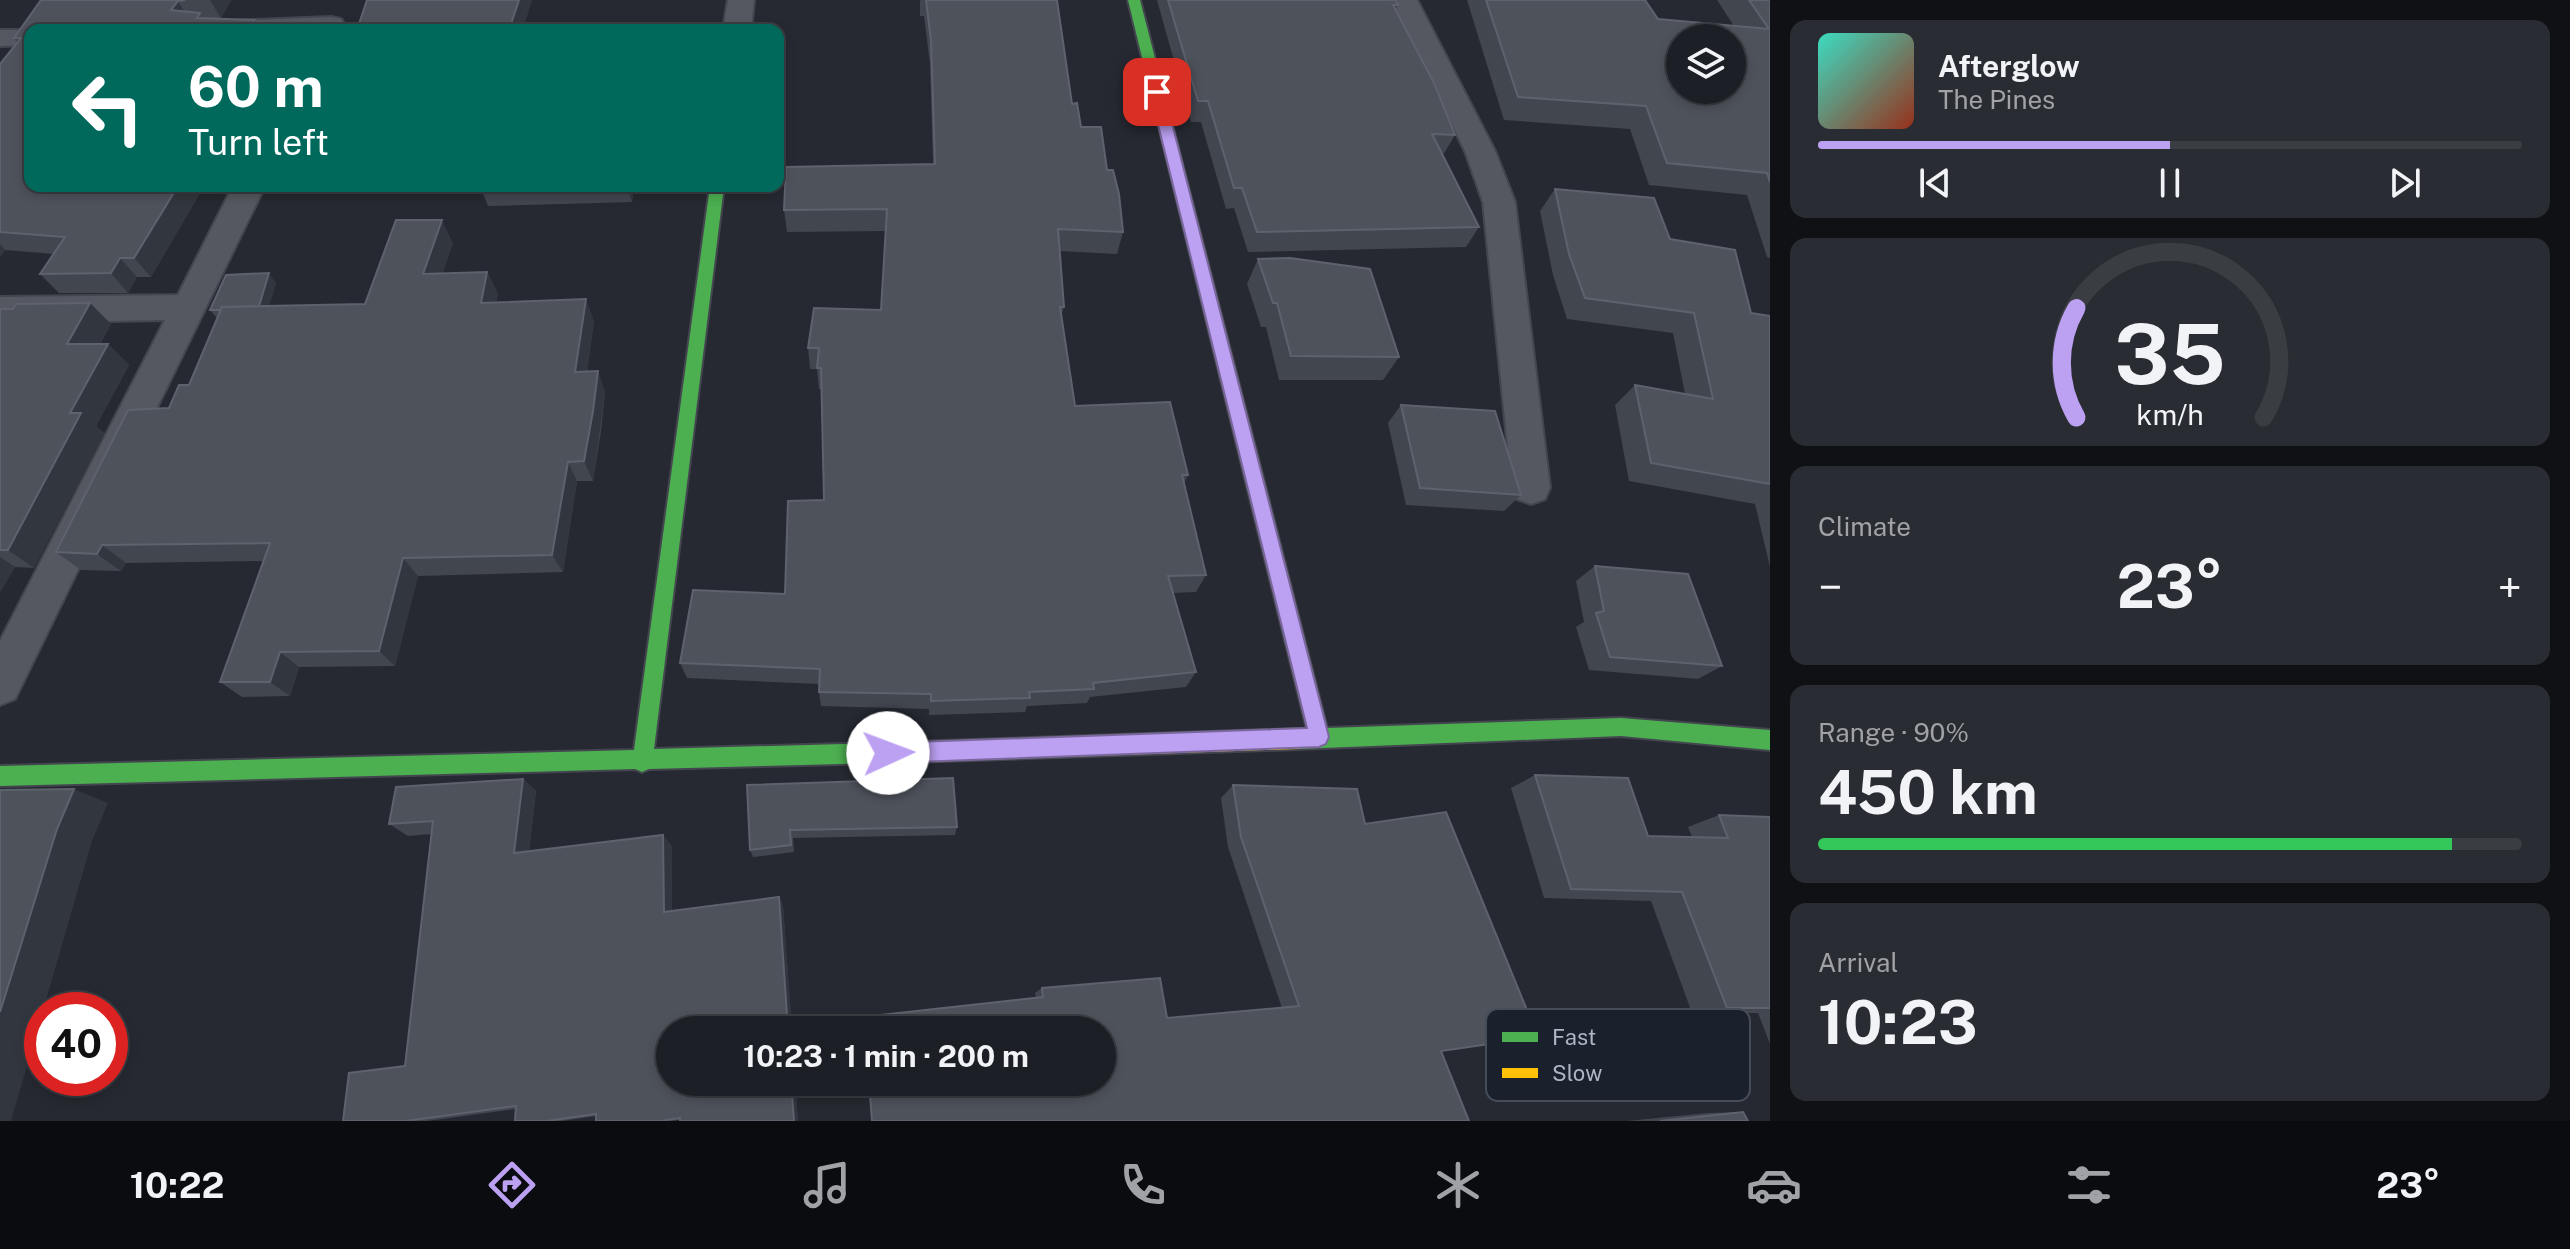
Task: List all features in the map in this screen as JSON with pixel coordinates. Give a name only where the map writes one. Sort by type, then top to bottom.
[{"type":"street","points":[[331,24],[345,0]]},
{"type":"street","points":[[738,24],[741,0]]},
{"type":"street","points":[[1134,0],[1319,737]]},
{"type":"street","points":[[1404,0],[1480,151],[1499,202],[1531,488]]},
{"type":"street","points":[[0,38],[24,37]]},
{"type":"street","points":[[0,685],[246,192]]},
{"type":"street","points":[[642,762],[716,192]]},
{"type":"street","points":[[0,310],[188,307]]},
{"type":"street","points":[[0,776],[642,762],[1621,727],[1770,740]]},
{"type":"building","points":[[41,0],[185,0],[178,1],[171,10],[200,13],[197,18],[255,20],[253,24],[24,24],[24,192],[174,192],[134,258],[120,258],[111,273],[40,274],[65,237],[0,232],[0,64],[21,38],[14,38]]},
{"type":"building","points":[[367,0],[519,0],[511,24],[359,24]]},
{"type":"building","points":[[926,0],[1057,0],[1072,104],[1077,103],[1081,127],[1101,127],[1107,170],[1113,170],[1119,194],[1123,232],[1058,229],[1064,307],[1060,307],[1075,406],[1170,402],[1188,475],[1182,475],[1206,575],[1168,576],[1196,672],[1093,683],[1094,689],[1029,692],[1030,698],[931,701],[931,694],[819,692],[820,669],[680,663],[693,590],[785,594],[788,501],[824,500],[821,368],[817,368],[819,348],[808,348],[814,308],[881,310],[887,209],[784,210],[786,167],[935,164],[931,41]]},
{"type":"building","points":[[1168,0],[1395,0],[1398,5],[1393,5],[1434,83],[1455,135],[1432,134],[1479,227],[1257,232],[1242,188],[1234,188],[1208,101],[1198,101]]},
{"type":"building","points":[[1486,0],[1645,0],[1658,19],[1714,24],[1666,24],[1666,104],[1746,104],[1746,27],[1769,29],[1749,0],[1770,0],[1770,182],[1767,173],[1667,163],[1646,106],[1518,97]]},
{"type":"building","points":[[1555,189],[1654,198],[1670,239],[1735,250],[1751,313],[1770,316],[1770,484],[1651,463],[1635,385],[1713,399],[1694,313],[1585,298],[1569,254]]},
{"type":"building","points":[[396,220],[442,220],[423,274],[487,272],[481,303],[586,299],[575,372],[598,371],[593,411],[584,461],[568,462],[552,555],[403,558],[379,651],[280,652],[270,682],[220,682],[270,543],[102,545],[97,554],[56,552],[128,410],[169,408],[179,385],[189,385],[222,307],[365,304]]},
{"type":"building","points":[[1290,258],[1370,269],[1399,357],[1291,356],[1277,303],[1273,303],[1258,259]]},
{"type":"building","points":[[269,273],[259,306],[210,310],[226,275]]},
{"type":"building","points":[[90,303],[67,344],[108,344],[70,413],[81,413],[8,550],[0,550],[0,309],[13,309],[16,304]]},
{"type":"building","points":[[1401,405],[1495,411],[1521,495],[1420,488]]},
{"type":"building","points":[[1595,566],[1688,574],[1722,666],[1610,657],[1596,613],[1604,611]]},
{"type":"building","points":[[1535,775],[1628,778],[1648,836],[1728,838],[1719,815],[1770,817],[1770,1008],[1727,1008],[1682,892],[1571,889]]},
{"type":"building","points":[[953,778],[957,827],[790,830],[791,845],[750,850],[747,785]]},
{"type":"building","points":[[523,779],[514,853],[663,835],[664,912],[779,897],[787,1016],[656,1016],[656,1096],[792,1096],[794,1121],[680,1121],[680,1118],[596,1121],[596,1114],[547,1121],[515,1121],[516,1106],[406,1121],[343,1121],[349,1073],[405,1066],[433,821],[389,824],[396,787]]},
{"type":"building","points":[[1233,785],[1357,789],[1365,824],[1446,812],[1527,1009],[1486,1009],[1486,1045],[1441,1051],[1469,1121],[872,1121],[870,1096],[1116,1096],[1116,1016],[872,1016],[1043,997],[1042,988],[1160,978],[1167,1018],[1299,1006],[1241,837]]},
{"type":"building","points":[[74,789],[57,829],[0,1012],[0,790]]},
{"type":"building","points":[[1743,1112],[1748,1121],[1660,1121]]},
{"type":"traffic: fast","points":[[1134,0],[1256,486]]},
{"type":"traffic: fast","points":[[642,762],[716,192]]},
{"type":"traffic: fast","points":[[1298,739],[1621,727],[1770,740]]},
{"type":"traffic: fast","points":[[0,776],[881,753]]},
{"type":"traffic: slow","points":[[1256,486],[1319,737]]},
{"type":"traffic: slow","points":[[881,753],[1298,739]]},
{"type":"route","points":[[888,753],[1319,737],[1157,92]]}]
